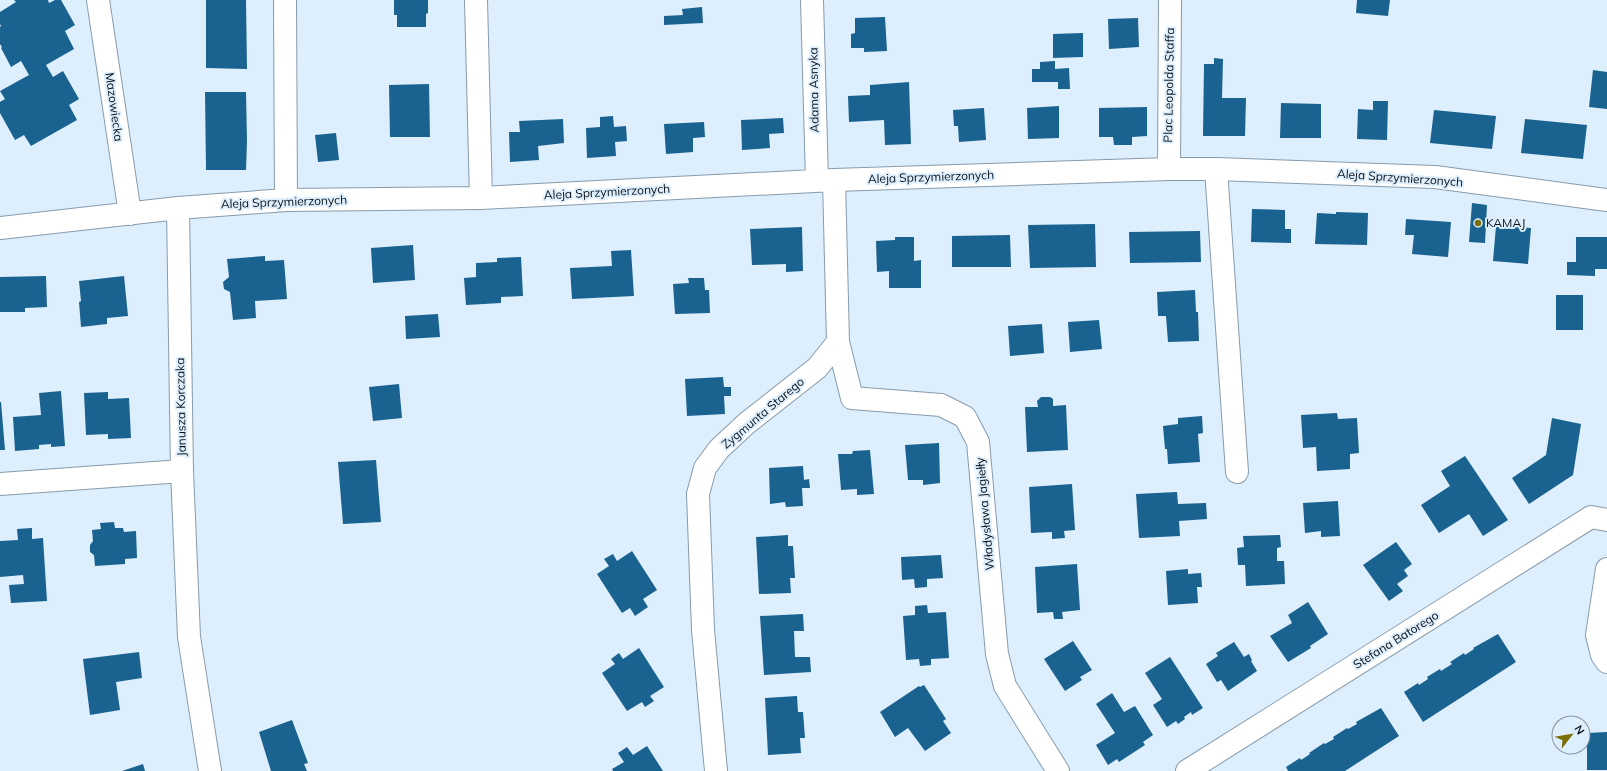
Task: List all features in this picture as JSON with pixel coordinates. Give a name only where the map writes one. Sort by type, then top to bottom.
[{"type":"street","name":"Mazowiecka","points":[[98,0],[130,214]]},
{"type":"street","points":[[285,0],[286,200]]},
{"type":"street","points":[[476,0],[481,198]]},
{"type":"street","name":"Adama Asnyka","points":[[812,0],[826,180]]},
{"type":"street","name":"Plac Leopolda Staffa","points":[[1169,169],[1170,0]]},
{"type":"street","name":"Aleja Sprzymierzonych","points":[[0,228],[178,208],[286,200],[481,198],[826,180],[1169,169],[1216,169],[1435,178],[1607,200]]},
{"type":"street","points":[[1216,169],[1237,472]]},
{"type":"street","points":[[826,180],[838,342]]},
{"type":"street","name":"Janusza Korczaka","points":[[0,484],[182,471],[178,208]]},
{"type":"street","name":"Zygmunta Starego","points":[[716,771],[703,622],[698,494],[705,468],[746,423],[817,368],[838,342]]},
{"type":"street","name":"Władysława Jagiełły","points":[[838,342],[852,398],[941,405],[965,417],[978,442],[998,661],[1005,686],[1058,771]]},
{"type":"street","points":[[182,471],[189,637],[210,771]]},
{"type":"street","name":"Stefana Batorego","points":[[1187,771],[1591,517],[1607,520]]},
{"type":"street","points":[[1607,569],[1597,635],[1602,655],[1607,662]]},
{"type":"building","points":[[14,0],[48,0],[49,3],[55,0],[61,0],[75,25],[65,31],[74,49],[46,65],[53,77],[63,71],[79,99],[69,105],[77,120],[31,146],[24,135],[15,140],[0,113],[0,102],[5,99],[0,91],[29,75],[21,61],[11,67],[0,44],[0,12],[16,2]]},
{"type":"building","points":[[206,0],[246,0],[247,69],[206,68]]},
{"type":"building","points":[[394,0],[428,0],[426,27],[397,27],[397,15],[394,15]]},
{"type":"building","points":[[1357,0],[1390,0],[1388,16],[1356,13]]},
{"type":"building","points":[[702,7],[703,23],[664,25],[664,16],[683,15],[682,9]]},
{"type":"building","points":[[885,17],[887,51],[864,52],[864,48],[851,48],[851,34],[855,33],[855,18]]},
{"type":"building","points":[[1138,18],[1139,47],[1109,49],[1108,19]]},
{"type":"building","points":[[1083,33],[1083,57],[1053,58],[1053,34]]},
{"type":"building","points":[[1214,58],[1223,59],[1222,98],[1246,98],[1245,136],[1203,136],[1204,64],[1214,64]]},
{"type":"building","points":[[1055,61],[1055,69],[1069,68],[1070,89],[1058,89],[1058,82],[1032,82],[1032,69],[1040,69],[1040,62]]},
{"type":"building","points":[[1593,70],[1607,72],[1607,109],[1589,107]]},
{"type":"building","points":[[909,82],[911,144],[885,145],[884,120],[849,122],[848,96],[870,95],[870,85]]},
{"type":"building","points":[[429,84],[430,137],[390,137],[389,85]]},
{"type":"building","points":[[205,92],[246,92],[246,170],[206,170]]},
{"type":"building","points":[[1373,101],[1388,101],[1387,140],[1357,139],[1358,109],[1373,110]]},
{"type":"building","points":[[1281,103],[1321,104],[1321,138],[1280,138]]},
{"type":"building","points":[[1059,106],[1059,138],[1028,139],[1027,108]]},
{"type":"building","points":[[1147,107],[1147,136],[1132,137],[1132,145],[1114,145],[1113,137],[1099,137],[1099,108]]},
{"type":"building","points":[[984,108],[986,140],[959,142],[958,126],[954,126],[953,110]]},
{"type":"building","points":[[1434,110],[1496,116],[1492,149],[1430,143]]},
{"type":"building","points":[[613,116],[614,127],[626,126],[627,141],[615,142],[616,156],[587,158],[586,128],[600,127],[600,117]]},
{"type":"building","points":[[783,118],[784,133],[769,134],[770,148],[742,150],[741,120]]},
{"type":"building","points":[[563,119],[564,143],[538,146],[539,160],[510,162],[509,132],[520,132],[519,121]]},
{"type":"building","points":[[1525,119],[1587,125],[1583,159],[1521,153]]},
{"type":"building","points":[[704,122],[705,137],[693,138],[693,152],[666,154],[664,124]]},
{"type":"building","points":[[336,133],[339,160],[318,162],[315,135]]},
{"type":"building","name":"KAMAJ","points":[[1472,203],[1487,205],[1485,243],[1469,242]]},
{"type":"building","points":[[1252,209],[1285,210],[1285,229],[1291,229],[1291,243],[1251,242]]},
{"type":"building","points":[[1336,212],[1368,213],[1367,245],[1315,244],[1317,213],[1336,214]]},
{"type":"building","points":[[1406,219],[1451,222],[1448,257],[1412,254],[1414,235],[1405,235]]},
{"type":"building","points":[[1095,224],[1096,267],[1030,268],[1028,225]]},
{"type":"building","points":[[1496,226],[1531,228],[1528,264],[1493,261]]},
{"type":"building","points":[[802,227],[803,271],[786,272],[786,264],[752,265],[750,229]]},
{"type":"building","points":[[1200,231],[1201,262],[1130,263],[1129,232]]},
{"type":"building","points":[[1010,235],[1011,267],[952,267],[952,236]]},
{"type":"building","points":[[895,237],[914,237],[914,261],[921,260],[921,288],[889,288],[889,271],[877,272],[876,241],[895,240]]},
{"type":"building","points":[[1576,237],[1607,237],[1607,269],[1595,269],[1595,276],[1567,275],[1567,262],[1576,262]]},
{"type":"building","points":[[413,245],[415,280],[373,283],[371,248]]},
{"type":"building","points":[[631,250],[634,296],[572,299],[570,268],[612,266],[611,251]]},
{"type":"building","points":[[265,256],[265,261],[284,260],[287,299],[255,301],[256,318],[233,320],[230,292],[224,289],[223,282],[229,277],[227,259]]},
{"type":"building","points":[[521,257],[523,296],[501,297],[501,303],[466,305],[464,278],[476,277],[476,263],[497,262],[497,258]]},
{"type":"building","points":[[46,276],[47,307],[25,308],[25,312],[0,312],[0,277]]},
{"type":"building","points":[[124,276],[128,316],[107,318],[107,324],[81,327],[79,281]]},
{"type":"building","points":[[688,278],[704,278],[705,290],[709,290],[710,313],[675,314],[673,284],[689,283]]},
{"type":"building","points":[[1195,290],[1196,312],[1198,312],[1199,341],[1168,342],[1166,316],[1158,316],[1157,292]]},
{"type":"building","points":[[1556,295],[1583,295],[1583,330],[1556,330]]},
{"type":"building","points":[[438,314],[440,337],[406,339],[405,316]]},
{"type":"building","points":[[1099,320],[1102,349],[1070,352],[1068,322]]},
{"type":"building","points":[[1042,324],[1044,353],[1010,356],[1008,326]]},
{"type":"building","points":[[723,377],[724,387],[731,387],[731,396],[724,396],[725,414],[687,416],[685,379]]},
{"type":"building","points":[[399,384],[402,418],[373,421],[369,387]]},
{"type":"building","points":[[61,391],[65,446],[51,447],[51,444],[39,445],[39,449],[15,451],[13,417],[41,415],[39,393]]},
{"type":"building","points":[[108,392],[108,399],[129,398],[131,438],[108,439],[108,434],[86,435],[84,393]]},
{"type":"building","points":[[1041,397],[1050,397],[1053,399],[1053,406],[1066,405],[1068,450],[1027,452],[1025,407],[1038,407],[1037,401]]},
{"type":"building","points":[[1,402],[5,450],[0,450]]},
{"type":"building","points":[[1337,413],[1338,419],[1357,418],[1359,453],[1350,454],[1350,469],[1317,471],[1316,447],[1303,448],[1301,415]]},
{"type":"building","points":[[1202,416],[1203,433],[1198,434],[1200,462],[1168,464],[1163,426],[1178,424],[1178,418]]},
{"type":"building","points":[[1552,418],[1581,424],[1573,475],[1529,504],[1512,478],[1546,455]]},
{"type":"building","points":[[939,443],[940,483],[923,485],[923,480],[908,480],[905,445]]},
{"type":"building","points":[[870,450],[874,494],[857,495],[857,489],[841,490],[838,454],[852,454],[853,451]]},
{"type":"building","points":[[1465,456],[1508,520],[1483,536],[1469,514],[1439,533],[1421,505],[1450,486],[1441,471]]},
{"type":"building","points":[[376,460],[381,522],[343,524],[338,462]]},
{"type":"building","points":[[803,466],[804,480],[809,479],[810,488],[802,488],[803,506],[786,507],[785,502],[770,504],[769,468]]},
{"type":"building","points":[[1072,484],[1075,530],[1064,531],[1065,538],[1052,539],[1052,532],[1031,533],[1029,487]]},
{"type":"building","points":[[1177,492],[1178,504],[1206,503],[1207,519],[1179,521],[1180,536],[1139,538],[1136,494]]},
{"type":"building","points":[[1338,501],[1340,536],[1321,537],[1321,531],[1305,533],[1303,503]]},
{"type":"building","points":[[114,522],[115,528],[123,528],[124,532],[136,531],[137,558],[125,559],[125,564],[95,566],[94,555],[90,552],[90,545],[93,541],[92,530],[101,529],[100,523]]},
{"type":"building","points":[[32,528],[32,539],[43,538],[47,601],[11,603],[9,585],[24,584],[23,575],[0,577],[0,541],[18,540],[17,529]]},
{"type":"building","points":[[788,535],[788,546],[793,546],[795,578],[790,578],[791,593],[759,594],[756,537]]},
{"type":"building","points":[[1280,535],[1281,547],[1277,548],[1277,561],[1284,561],[1285,584],[1246,586],[1245,565],[1238,565],[1237,548],[1244,547],[1243,536]]},
{"type":"building","points":[[1396,542],[1412,564],[1404,570],[1408,576],[1397,584],[1403,591],[1389,601],[1363,565]]},
{"type":"building","points":[[632,551],[657,590],[643,599],[648,607],[635,616],[630,608],[622,613],[597,574],[609,566],[604,559],[613,554],[617,561]]},
{"type":"building","points":[[941,555],[943,578],[927,579],[927,587],[915,588],[914,579],[902,580],[901,557]]},
{"type":"building","points":[[1077,564],[1080,610],[1062,612],[1063,619],[1054,619],[1053,612],[1037,613],[1035,567]]},
{"type":"building","points":[[1188,569],[1188,574],[1201,573],[1202,587],[1197,587],[1198,603],[1168,605],[1166,571]]},
{"type":"building","points":[[1308,602],[1328,634],[1310,646],[1311,648],[1288,662],[1270,636],[1292,623],[1288,615]]},
{"type":"building","points":[[927,605],[928,613],[946,612],[949,658],[931,659],[931,665],[920,666],[919,659],[906,660],[903,616],[915,615],[915,606]]},
{"type":"building","points":[[803,614],[804,631],[794,631],[795,657],[810,657],[811,672],[764,675],[760,616]]},
{"type":"building","points":[[1498,634],[1516,662],[1423,722],[1404,692],[1418,683],[1419,685],[1428,679],[1427,677],[1452,664],[1450,662],[1464,653],[1465,655],[1474,649],[1473,648]]},
{"type":"building","points":[[1073,641],[1092,670],[1080,677],[1082,680],[1065,691],[1044,659]]},
{"type":"building","points":[[1234,642],[1244,657],[1249,654],[1257,671],[1228,691],[1221,680],[1217,682],[1206,664],[1218,656],[1216,653]]},
{"type":"building","points":[[639,648],[664,687],[650,696],[654,701],[645,707],[642,702],[627,711],[602,673],[615,664],[611,659],[619,653],[623,659]]},
{"type":"building","points":[[139,652],[142,678],[116,682],[120,710],[90,715],[83,659]]},
{"type":"building","points":[[1170,657],[1203,708],[1192,715],[1191,712],[1178,724],[1176,721],[1167,727],[1153,705],[1162,699],[1145,673]]},
{"type":"building","points":[[924,685],[946,719],[943,721],[951,733],[925,751],[908,728],[895,737],[880,712],[919,686]]},
{"type":"building","points":[[1112,693],[1124,712],[1135,706],[1153,735],[1143,742],[1145,745],[1119,762],[1117,759],[1108,765],[1096,745],[1115,733],[1096,704]]},
{"type":"building","points":[[797,696],[798,712],[803,712],[805,738],[800,738],[801,753],[768,755],[765,698]]},
{"type":"building","points":[[1381,708],[1399,736],[1345,771],[1288,771],[1286,767],[1300,758],[1301,760],[1324,743],[1325,744],[1334,739],[1333,737],[1347,728],[1348,729],[1357,724],[1356,722]]},
{"type":"building","points":[[292,720],[308,763],[304,764],[307,771],[271,771],[259,732]]},
{"type":"building","points":[[1607,732],[1607,770],[1587,770],[1587,755],[1591,755],[1591,733]]},
{"type":"building","points":[[647,746],[663,771],[613,771],[612,769],[624,762],[618,753],[627,747],[633,755]]},
{"type":"building","points":[[143,764],[145,771],[122,771]]},
{"type":"place","name":"KAMAJ","points":[[1478,223]]}]
